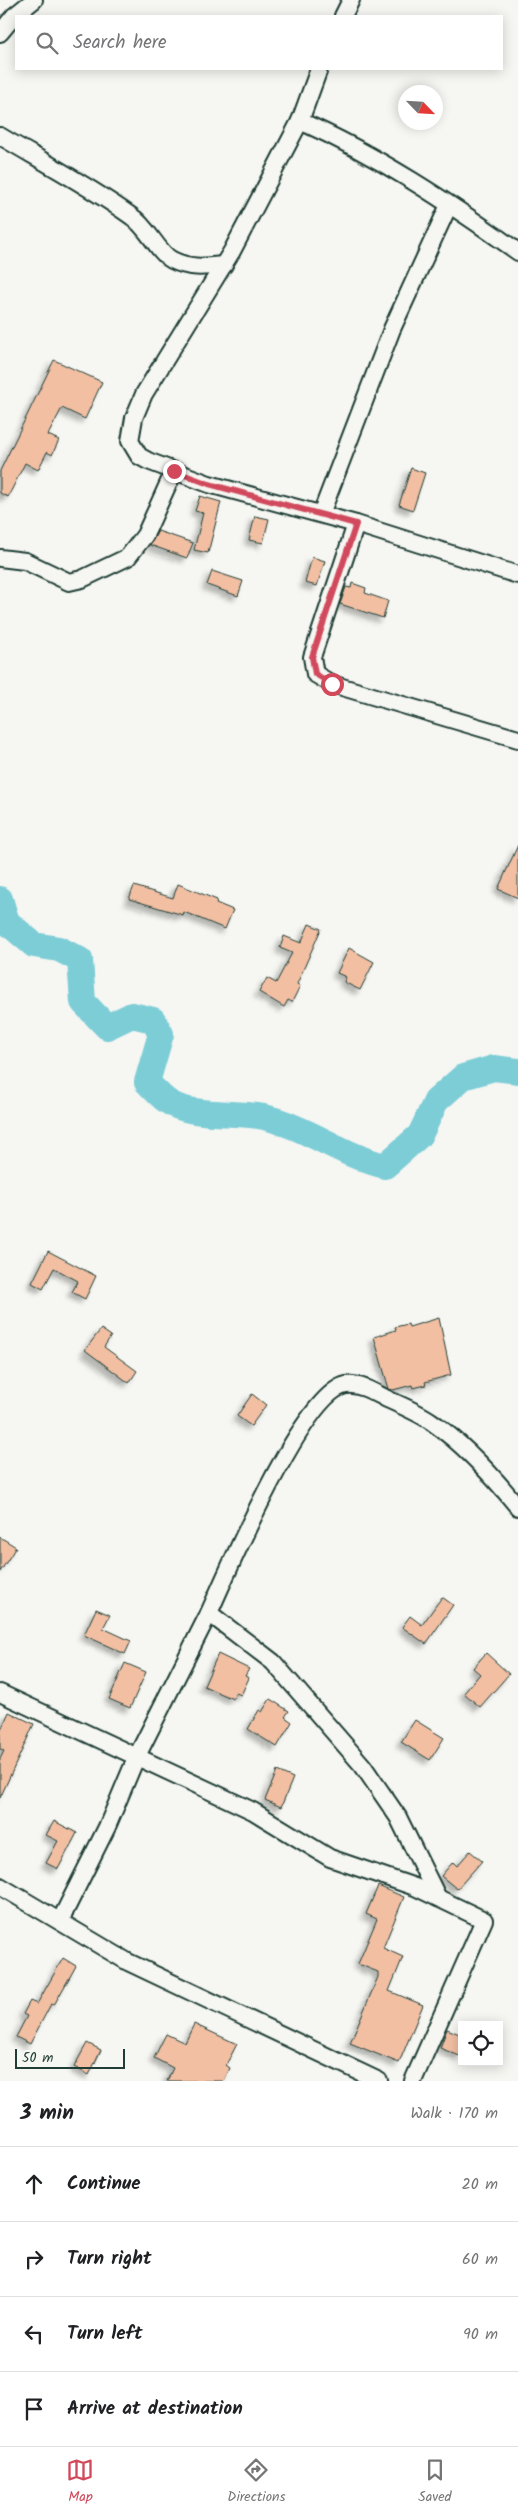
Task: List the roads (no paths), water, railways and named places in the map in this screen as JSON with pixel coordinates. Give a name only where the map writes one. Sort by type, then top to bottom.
[{"type":"street","points":[[15,15],[34,0]]},
{"type":"street","points":[[344,15],[351,0]]},
{"type":"street","points":[[0,33],[15,15]]},
{"type":"street","points":[[319,70],[300,121],[224,265],[158,368],[144,394],[133,424],[130,441],[139,456],[209,484],[356,524],[518,575]]},
{"type":"street","points":[[300,121],[326,132],[449,205],[518,252]]},
{"type":"street","points":[[0,136],[132,216],[152,236],[164,255],[195,268],[224,265]]},
{"type":"street","points":[[321,514],[389,337],[449,205]]},
{"type":"street","points":[[0,558],[25,561],[69,582],[82,580],[128,557],[145,535],[174,471]]},
{"type":"street","points":[[356,524],[312,657],[315,674],[332,684],[518,739]]},
{"type":"street","points":[[60,1921],[107,1827],[136,1758],[210,1613],[283,1459],[309,1418],[330,1392],[346,1386],[368,1390],[432,1422],[492,1474],[518,1507]]},
{"type":"street","points":[[210,1613],[273,1662],[363,1766],[398,1816],[438,1898]]},
{"type":"street","points":[[0,1693],[60,1719],[136,1758],[253,1811],[330,1858],[415,1887],[484,1920],[413,2081]]},
{"type":"street","points":[[0,1886],[128,1962],[379,2081]]},
{"type":"waterway","points":[[0,899],[7,922],[34,945],[59,949],[80,960],[83,1002],[107,1027],[132,1015],[153,1020],[161,1034],[147,1082],[164,1099],[188,1110],[264,1117],[295,1127],[354,1156],[385,1166],[420,1135],[436,1101],[463,1077],[494,1068],[518,1071]]}]
